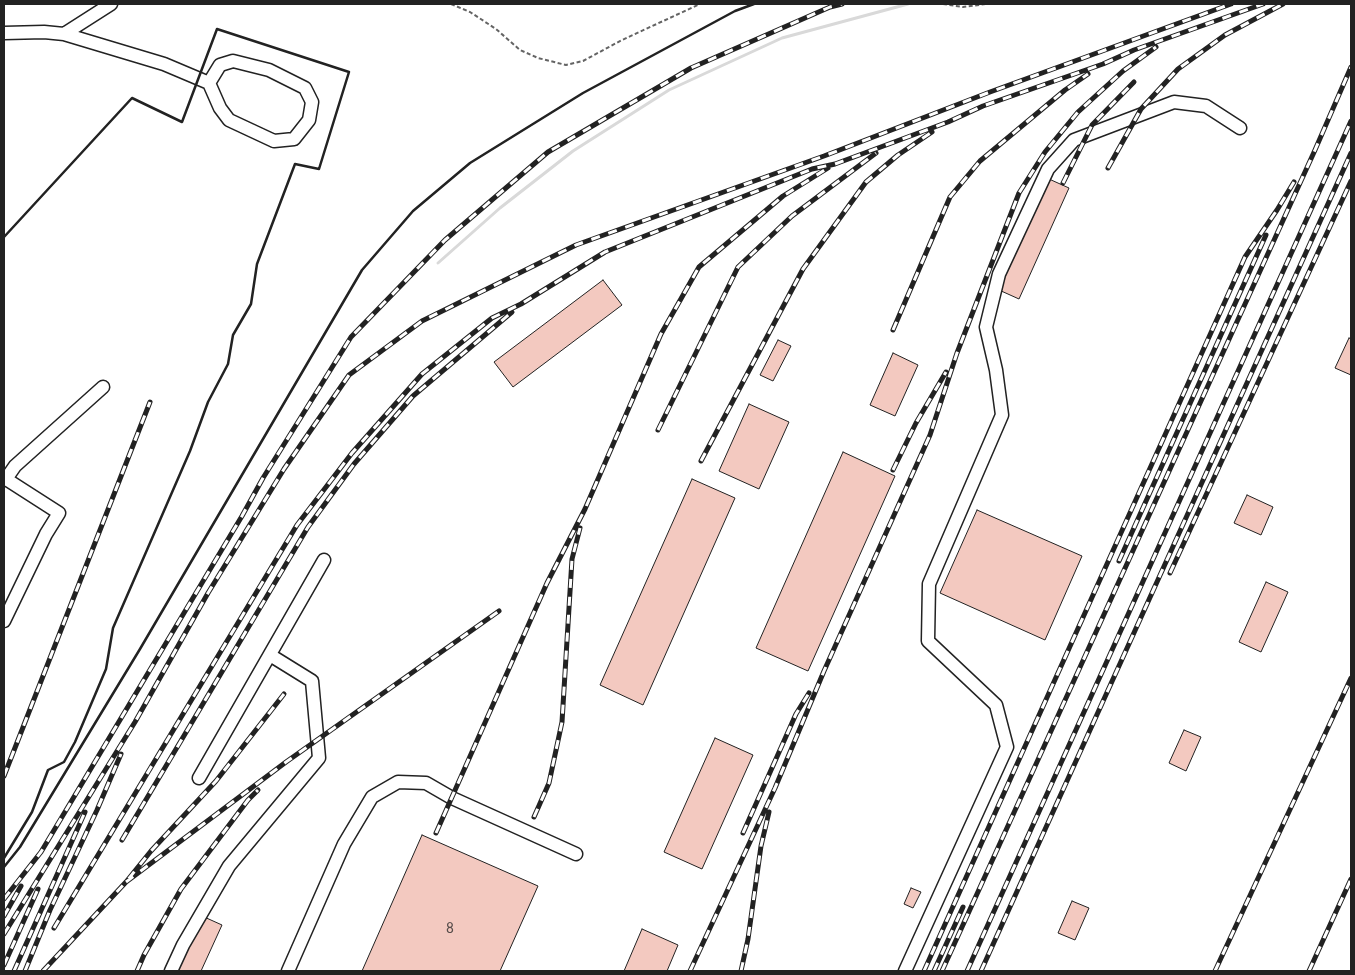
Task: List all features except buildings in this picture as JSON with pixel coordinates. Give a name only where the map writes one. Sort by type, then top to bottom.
[{"type":"street","points":[[64,34],[111,4]]},
{"type":"street","points":[[4,33],[44,32],[64,34],[164,64],[209,83],[220,108],[229,120],[274,141],[294,139],[309,120],[312,102],[305,88],[269,70],[233,61],[220,65],[209,83]]},
{"type":"street","points":[[906,971],[1008,747],[996,705],[928,641],[929,584],[1002,415],[996,370],[986,327],[999,274],[1048,169],[1074,140],[1174,102],[1206,106],[1240,128]]},
{"type":"street","points":[[4,621],[46,534],[59,513],[5,479],[15,466],[104,387]]},
{"type":"street","points":[[199,778],[324,560]]},
{"type":"street","points":[[171,971],[183,944],[229,866],[319,758],[312,681],[270,654]]},
{"type":"street","points":[[288,971],[344,844],[372,797],[398,782],[426,783],[452,798],[576,854]]},
{"type":"path","points":[[451,4],[483,20],[520,50],[538,58],[566,65],[583,61],[622,40],[700,4]]},
{"type":"path","points":[[943,4],[963,7],[986,4]]},
{"type":"waterway","points":[[438,263],[500,208],[573,151],[669,90],[782,38],[908,4]]},
{"type":"railway","points":[[4,899],[41,852],[263,478],[351,337],[445,240],[548,152],[691,68],[830,7],[842,4]]},
{"type":"railway","points":[[4,934],[135,722],[208,593],[284,469],[349,375],[422,321],[576,245],[824,156],[990,92],[1231,4]]},
{"type":"railway","points":[[54,928],[297,525],[352,453],[422,374],[492,318],[521,304],[605,252],[812,169],[835,164],[948,122],[983,106],[1103,64],[1134,50],[1263,4]]},
{"type":"railway","points":[[1108,168],[1141,109],[1178,69],[1225,35],[1283,4]]},
{"type":"railway","points":[[690,971],[775,788],[824,671],[930,435],[957,353],[1019,193],[1045,152],[1078,112],[1123,71],[1156,47]]},
{"type":"railway","points":[[942,971],[1351,67]]},
{"type":"railway","points":[[893,330],[950,197],[980,161],[1065,90],[1088,74]]},
{"type":"railway","points":[[1063,183],[1092,125],[1134,82]]},
{"type":"railway","points":[[967,971],[1351,121]]},
{"type":"railway","points":[[701,461],[803,269],[866,182],[898,155],[932,132]]},
{"type":"railway","points":[[658,430],[738,267],[792,216],[876,153]]},
{"type":"railway","points":[[981,971],[1351,153]]},
{"type":"railway","points":[[436,833],[547,583],[585,509],[661,334],[699,267],[783,196],[828,168]]},
{"type":"railway","points":[[1170,573],[1351,181]]},
{"type":"railway","points":[[924,971],[1245,257],[1294,182]]},
{"type":"railway","points":[[1119,561],[1266,235]]},
{"type":"railway","points":[[122,840],[308,527],[354,464],[413,396],[512,312]]},
{"type":"railway","points":[[893,470],[916,423],[946,372]]},
{"type":"railway","points":[[4,776],[150,402]]},
{"type":"railway","points":[[534,817],[549,783],[562,722],[572,559],[580,528]]},
{"type":"railway","points":[[126,882],[286,762],[499,611]]},
{"type":"railway","points":[[1215,971],[1351,678]]},
{"type":"railway","points":[[743,833],[796,714],[809,693]]},
{"type":"railway","points":[[43,971],[216,781],[284,694]]},
{"type":"railway","points":[[25,971],[50,910],[121,754]]},
{"type":"railway","points":[[137,971],[181,889],[248,800],[258,790]]},
{"type":"railway","points":[[14,971],[85,812]]},
{"type":"railway","points":[[741,971],[748,939],[761,846],[769,812]]},
{"type":"railway","points":[[1309,971],[1351,879]]},
{"type":"railway","points":[[4,916],[21,886]]},
{"type":"railway","points":[[4,965],[38,889]]},
{"type":"railway","points":[[934,971],[963,907]]},
{"type":"wall","points":[[4,867],[20,847],[140,649],[362,270],[413,211],[470,163],[583,93],[735,11],[754,4]]},
{"type":"wall","points":[[4,237],[132,98],[182,122],[217,29],[349,72],[319,169],[295,164],[257,264],[251,304],[233,335],[228,364],[208,402],[190,451],[113,628],[106,669],[75,742],[64,762],[48,770],[32,812],[4,858]]}]
